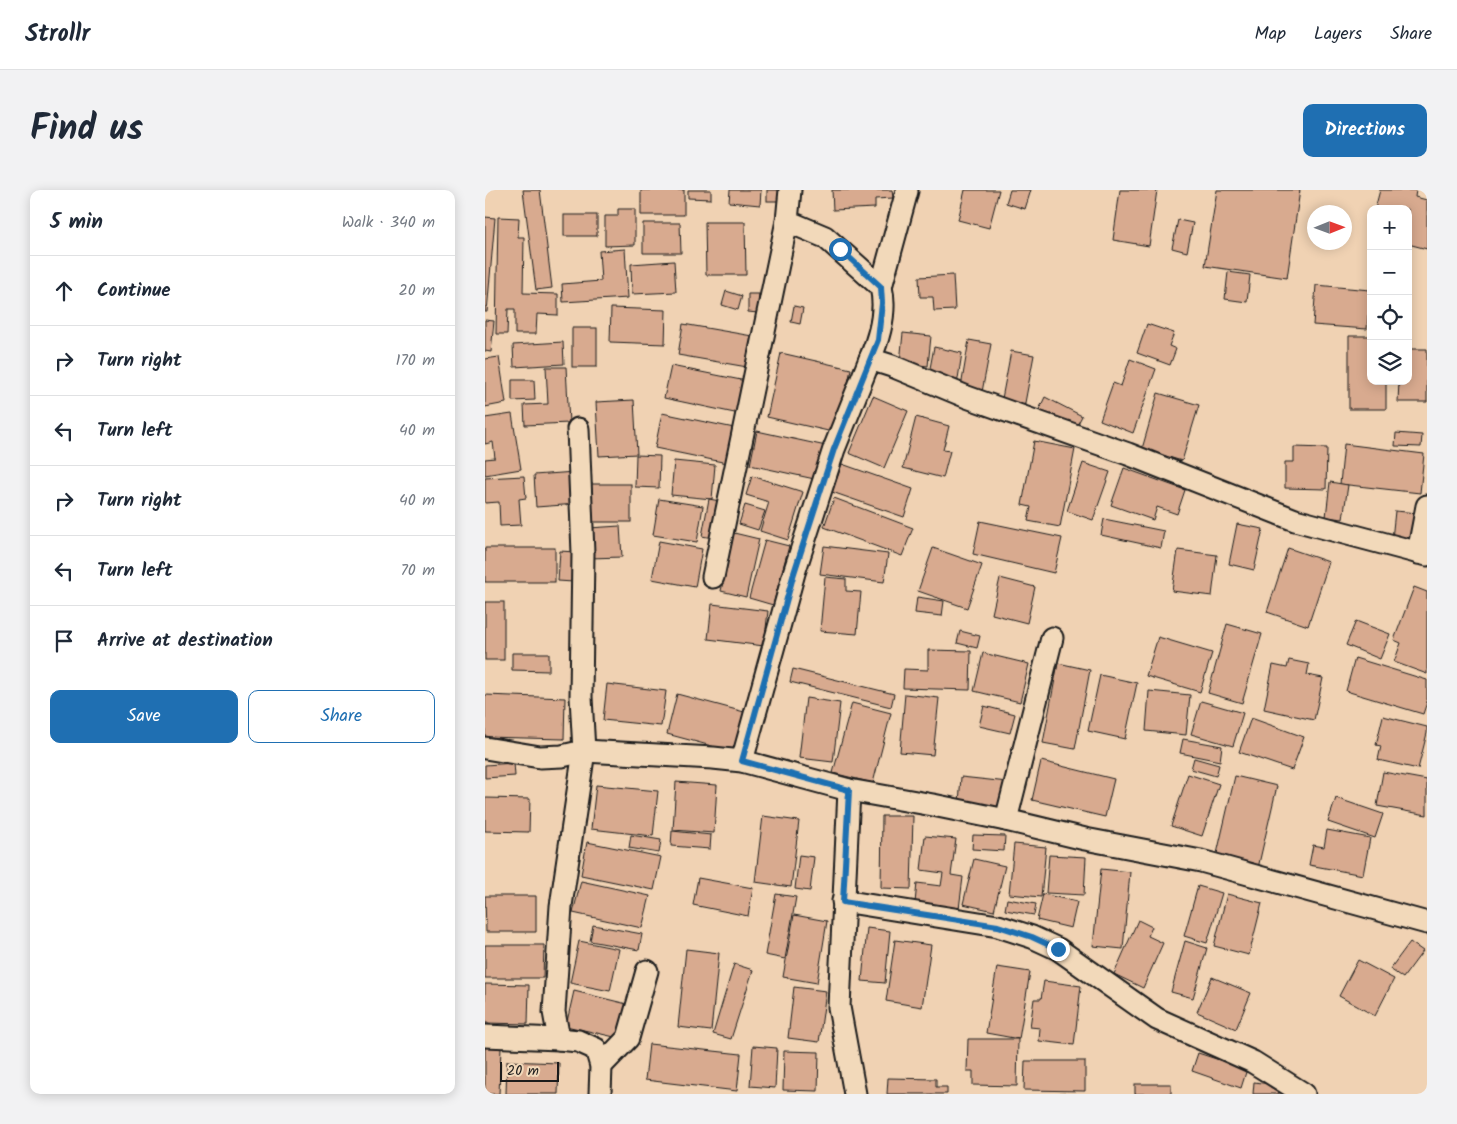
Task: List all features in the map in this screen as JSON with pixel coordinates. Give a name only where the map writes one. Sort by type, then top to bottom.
[{"type":"street","points":[[713,577],[787,221],[790,190]]},
{"type":"street","points":[[742,761],[794,573],[834,449],[878,340],[881,327],[881,287],[907,191]]},
{"type":"street","points":[[787,221],[825,237],[881,287]]},
{"type":"street","points":[[870,360],[892,366],[967,397],[1128,454],[1295,520],[1422,554],[1427,506]]},
{"type":"street","points":[[559,1039],[555,1012],[561,906],[584,751],[581,697],[583,553],[578,429]]},
{"type":"street","points":[[1006,820],[1052,638]]},
{"type":"street","points":[[485,748],[540,757],[562,756],[584,751],[742,761],[849,790],[1006,820],[1085,839],[1201,861],[1427,923]]},
{"type":"street","points":[[849,790],[839,1006],[855,1094]]},
{"type":"street","points":[[843,902],[998,926],[1032,937],[1058,949],[1157,1019],[1253,1062],[1299,1093]]},
{"type":"street","points":[[601,1066],[628,1038],[647,971]]},
{"type":"street","points":[[485,1036],[578,1041],[596,1049],[601,1066],[600,1094]]},
{"type":"building","points":[[523,190],[540,190],[552,288],[536,290]]},
{"type":"building","points":[[641,190],[684,190],[684,215],[641,215]]},
{"type":"building","points":[[688,190],[711,190],[711,199],[688,198]]},
{"type":"building","points":[[730,190],[761,190],[760,205],[729,202]]},
{"type":"building","points":[[767,190],[785,190],[785,201],[767,201]]},
{"type":"building","points":[[832,190],[892,190],[893,198],[875,199],[875,208],[833,210]]},
{"type":"building","points":[[965,190],[999,190],[989,228],[958,220]]},
{"type":"building","points":[[1010,190],[1031,190],[1025,209],[1006,203]]},
{"type":"building","points":[[1120,190],[1157,190],[1149,246],[1113,240]]},
{"type":"building","points":[[1217,190],[1300,190],[1287,278],[1205,266]]},
{"type":"building","points":[[1380,190],[1416,190],[1415,197],[1427,200],[1427,249],[1412,245],[1412,205],[1376,205]]},
{"type":"building","points":[[618,209],[635,209],[635,245],[605,246],[605,216],[618,216]]},
{"type":"building","points":[[564,215],[597,215],[597,236],[564,236]]},
{"type":"building","points":[[485,217],[495,218],[487,312],[485,312]]},
{"type":"building","points":[[498,217],[519,218],[518,237],[524,237],[523,293],[558,294],[558,315],[537,314],[536,334],[515,334],[515,309],[508,309],[507,334],[496,334]]},
{"type":"building","points":[[1178,220],[1193,223],[1187,252],[1172,248]]},
{"type":"building","points":[[705,222],[745,222],[746,275],[706,275]]},
{"type":"building","points":[[643,223],[680,223],[681,253],[643,253]]},
{"type":"building","points":[[625,249],[628,298],[563,302],[562,284],[601,281],[599,251]]},
{"type":"building","points":[[674,261],[676,292],[632,294],[631,264]]},
{"type":"building","points":[[1228,272],[1250,275],[1247,302],[1225,299]]},
{"type":"building","points":[[953,275],[955,310],[934,311],[933,297],[920,297],[919,277]]},
{"type":"building","points":[[1316,285],[1367,290],[1367,329],[1313,325]]},
{"type":"building","points":[[726,291],[742,296],[738,310],[722,305]]},
{"type":"building","points":[[748,294],[759,294],[758,313],[748,312]]},
{"type":"building","points":[[794,306],[803,308],[800,324],[791,322]]},
{"type":"building","points":[[611,308],[666,310],[665,344],[610,342]]},
{"type":"building","points":[[485,320],[494,321],[491,352],[485,351]]},
{"type":"building","points":[[683,324],[758,337],[753,368],[678,355]]},
{"type":"building","points":[[1147,324],[1174,333],[1169,346],[1176,349],[1170,365],[1137,353]]},
{"type":"building","points":[[572,328],[597,328],[597,367],[572,367]]},
{"type":"building","points":[[903,333],[931,336],[928,366],[900,363]]},
{"type":"building","points":[[1349,336],[1367,336],[1367,385],[1386,385],[1386,409],[1349,409]]},
{"type":"building","points":[[969,340],[991,344],[982,392],[961,387]]},
{"type":"building","points":[[563,342],[564,364],[514,367],[513,345]]},
{"type":"building","points":[[934,347],[962,353],[957,385],[928,379]]},
{"type":"building","points":[[1412,349],[1427,349],[1427,402],[1398,402],[1399,385],[1412,385]]},
{"type":"building","points":[[1011,351],[1034,355],[1024,408],[1001,404]]},
{"type":"building","points":[[781,353],[851,369],[837,433],[767,417]]},
{"type":"building","points":[[499,357],[506,403],[485,407],[485,359]]},
{"type":"building","points":[[1130,359],[1156,369],[1133,433],[1100,420],[1113,383],[1121,386]]},
{"type":"building","points":[[671,366],[751,382],[744,415],[664,398]]},
{"type":"building","points":[[546,367],[566,367],[569,423],[525,425],[524,405],[548,404]]},
{"type":"building","points":[[512,380],[534,380],[535,400],[512,401]]},
{"type":"building","points":[[1158,393],[1199,405],[1182,461],[1142,449]]},
{"type":"building","points":[[873,396],[908,411],[884,468],[849,453]]},
{"type":"building","points":[[1045,397],[1082,416],[1073,433],[1037,414]]},
{"type":"building","points":[[634,400],[637,454],[599,456],[596,402]]},
{"type":"building","points":[[662,413],[739,429],[732,464],[655,448]]},
{"type":"building","points":[[512,414],[521,469],[485,475],[485,459],[495,458],[493,442],[485,444],[485,418]]},
{"type":"building","points":[[916,417],[949,426],[943,450],[950,451],[943,478],[903,468]]},
{"type":"building","points":[[757,431],[826,446],[819,480],[750,465]]},
{"type":"building","points":[[1396,433],[1422,435],[1421,447],[1395,446]]},
{"type":"building","points":[[1034,441],[1075,449],[1060,527],[1028,521],[1031,507],[1022,505]]},
{"type":"building","points":[[1344,444],[1424,454],[1420,493],[1340,484]]},
{"type":"building","points":[[1294,447],[1327,448],[1326,489],[1285,488],[1285,462],[1294,462]]},
{"type":"building","points":[[636,455],[660,456],[659,488],[635,487]]},
{"type":"building","points":[[674,461],[715,465],[712,499],[671,495]]},
{"type":"building","points":[[1083,463],[1110,472],[1093,520],[1067,511]]},
{"type":"building","points":[[842,464],[913,489],[904,517],[832,492]]},
{"type":"building","points":[[1124,468],[1185,490],[1177,514],[1157,507],[1153,520],[1111,505]]},
{"type":"building","points":[[575,472],[577,504],[536,507],[534,475]]},
{"type":"building","points":[[524,476],[526,498],[519,499],[521,525],[500,526],[499,502],[485,503],[485,478]]},
{"type":"building","points":[[752,476],[803,492],[788,540],[760,531],[769,502],[746,495]]},
{"type":"building","points":[[1330,482],[1348,485],[1343,519],[1326,517]]},
{"type":"building","points":[[590,484],[631,484],[631,522],[590,522]]},
{"type":"building","points":[[834,498],[913,528],[902,556],[824,527]]},
{"type":"building","points":[[659,499],[703,506],[697,542],[653,535]]},
{"type":"building","points":[[709,499],[725,502],[718,539],[702,536]]},
{"type":"building","points":[[745,505],[765,511],[758,530],[739,524]]},
{"type":"building","points":[[1395,511],[1418,513],[1415,541],[1392,539]]},
{"type":"building","points":[[1104,519],[1164,531],[1161,548],[1101,535]]},
{"type":"building","points":[[980,521],[1062,538],[1054,573],[973,554]]},
{"type":"building","points":[[1237,524],[1263,529],[1254,570],[1229,564]]},
{"type":"building","points":[[620,526],[622,557],[590,558],[589,528]]},
{"type":"building","points":[[734,533],[759,539],[746,597],[721,591]]},
{"type":"building","points":[[765,540],[789,546],[773,605],[749,598]]},
{"type":"building","points":[[659,541],[702,549],[695,587],[652,579]]},
{"type":"building","points":[[824,546],[888,554],[884,582],[820,574]]},
{"type":"building","points":[[485,548],[555,548],[555,582],[485,582]]},
{"type":"building","points":[[933,548],[982,565],[967,608],[918,591]]},
{"type":"building","points":[[1288,548],[1329,562],[1308,626],[1267,612]]},
{"type":"building","points":[[1178,550],[1217,555],[1212,596],[1172,591]]},
{"type":"building","points":[[560,551],[575,552],[573,582],[558,581]]},
{"type":"building","points":[[825,577],[846,579],[846,591],[861,592],[857,634],[820,631]]},
{"type":"building","points":[[1000,578],[1035,587],[1027,623],[992,614]]},
{"type":"building","points":[[1414,587],[1427,592],[1427,674],[1394,662],[1401,643],[1394,640]]},
{"type":"building","points":[[917,597],[944,601],[942,616],[915,613]]},
{"type":"building","points":[[485,602],[504,602],[504,660],[485,660]]},
{"type":"building","points":[[712,604],[768,611],[764,646],[708,639]]},
{"type":"building","points":[[1356,621],[1390,634],[1380,659],[1346,645]]},
{"type":"building","points":[[1227,624],[1262,634],[1242,703],[1208,693]]},
{"type":"building","points":[[960,631],[980,636],[977,648],[957,643]]},
{"type":"building","points":[[1158,637],[1212,653],[1200,692],[1146,676]]},
{"type":"building","points":[[928,650],[971,651],[970,690],[903,688],[904,669],[928,670]]},
{"type":"building","points":[[512,653],[549,653],[549,671],[512,670]]},
{"type":"building","points":[[983,653],[1029,664],[1020,702],[974,691]]},
{"type":"building","points":[[1355,658],[1427,680],[1427,702],[1423,714],[1346,691]]},
{"type":"building","points":[[1289,660],[1309,664],[1307,675],[1323,678],[1314,720],[1264,709],[1273,665],[1287,668]]},
{"type":"building","points":[[1058,663],[1090,670],[1075,749],[1043,743]]},
{"type":"building","points":[[793,669],[894,694],[891,707],[790,682]]},
{"type":"building","points":[[1100,675],[1137,683],[1125,739],[1088,731]]},
{"type":"building","points":[[607,684],[666,691],[661,726],[603,720]]},
{"type":"building","points":[[1149,691],[1190,695],[1186,735],[1146,731]]},
{"type":"building","points":[[677,694],[748,713],[738,753],[667,734]]},
{"type":"building","points":[[905,694],[939,698],[933,755],[900,752]]},
{"type":"building","points":[[485,695],[565,698],[564,739],[485,737]]},
{"type":"building","points":[[806,698],[840,703],[833,762],[799,758]]},
{"type":"building","points":[[1201,701],[1243,713],[1233,746],[1191,734]]},
{"type":"building","points":[[852,703],[891,713],[873,783],[833,773]]},
{"type":"building","points":[[984,706],[1015,714],[1010,733],[979,726]]},
{"type":"building","points":[[1383,716],[1427,727],[1418,769],[1378,760],[1381,746],[1376,745]]},
{"type":"building","points":[[1251,718],[1304,737],[1292,770],[1239,752]]},
{"type":"building","points":[[1183,739],[1222,746],[1220,761],[1180,753]]},
{"type":"building","points":[[1194,758],[1219,765],[1216,776],[1191,769]]},
{"type":"building","points":[[1041,761],[1114,779],[1105,817],[1032,800]]},
{"type":"building","points":[[514,763],[515,776],[485,778],[485,765]]},
{"type":"building","points":[[1383,772],[1427,780],[1427,815],[1377,806]]},
{"type":"building","points":[[1188,774],[1219,784],[1202,836],[1171,826]]},
{"type":"building","points":[[1235,776],[1277,786],[1258,868],[1216,858]]},
{"type":"building","points":[[961,777],[1008,782],[1005,808],[959,803]]},
{"type":"building","points":[[676,782],[717,785],[714,833],[673,830]]},
{"type":"building","points":[[596,785],[658,791],[653,836],[591,829]]},
{"type":"building","points":[[485,798],[530,799],[529,832],[485,831]]},
{"type":"building","points":[[1336,798],[1383,814],[1375,838],[1328,822]]},
{"type":"building","points":[[763,816],[799,821],[791,887],[755,882]]},
{"type":"building","points":[[882,816],[913,816],[911,889],[881,888]]},
{"type":"building","points":[[1327,830],[1370,838],[1363,875],[1309,865],[1313,845],[1324,847]]},
{"type":"building","points":[[672,831],[711,835],[710,849],[671,846]]},
{"type":"building","points":[[631,835],[661,840],[659,853],[629,848]]},
{"type":"building","points":[[973,835],[1005,836],[1004,851],[972,849]]},
{"type":"building","points":[[925,836],[956,839],[951,875],[963,877],[959,909],[915,903],[917,883],[941,886],[943,873],[921,870]]},
{"type":"building","points":[[587,842],[661,857],[654,890],[581,875]]},
{"type":"building","points":[[1014,844],[1046,847],[1041,897],[1009,894]]},
{"type":"building","points":[[799,855],[814,857],[810,891],[795,889]]},
{"type":"building","points":[[1049,855],[1086,857],[1084,895],[1046,893]]},
{"type":"building","points":[[974,859],[1005,866],[994,911],[963,904]]},
{"type":"building","points":[[1101,869],[1130,872],[1123,949],[1093,946]]},
{"type":"building","points":[[698,878],[753,888],[748,916],[693,905]]},
{"type":"building","points":[[581,881],[650,896],[642,928],[573,913]]},
{"type":"building","points":[[1198,886],[1222,893],[1207,943],[1184,936]]},
{"type":"building","points":[[776,894],[796,897],[785,959],[765,955]]},
{"type":"building","points":[[1043,894],[1077,902],[1071,928],[1037,920]]},
{"type":"building","points":[[1227,894],[1262,903],[1249,955],[1214,946]]},
{"type":"building","points":[[485,896],[536,896],[536,932],[486,932]]},
{"type":"building","points":[[1007,899],[1036,904],[1034,915],[1005,910]]},
{"type":"building","points":[[794,915],[827,921],[817,983],[783,977]]},
{"type":"building","points":[[1138,920],[1152,927],[1148,936],[1163,943],[1143,988],[1114,974]]},
{"type":"building","points":[[593,925],[642,934],[639,950],[590,941]]},
{"type":"building","points":[[867,928],[890,931],[885,983],[862,981]]},
{"type":"building","points":[[895,940],[931,945],[922,1007],[886,1001]]},
{"type":"building","points":[[579,941],[619,949],[610,991],[570,983]]},
{"type":"building","points":[[1185,941],[1207,948],[1193,998],[1171,992]]},
{"type":"building","points":[[1410,942],[1423,951],[1403,978],[1390,969]]},
{"type":"building","points":[[485,945],[544,945],[543,978],[485,978]]},
{"type":"building","points":[[686,949],[719,953],[711,1031],[678,1027]]},
{"type":"building","points":[[1358,960],[1394,979],[1375,1016],[1339,996]]},
{"type":"building","points":[[734,964],[753,970],[731,1039],[713,1034]]},
{"type":"building","points":[[997,967],[1030,972],[1019,1039],[986,1033]]},
{"type":"building","points":[[1212,977],[1251,993],[1236,1029],[1197,1012]]},
{"type":"building","points":[[1044,981],[1081,986],[1074,1045],[1039,1041],[1040,1028],[1030,1027],[1034,999],[1041,999]]},
{"type":"building","points":[[485,984],[529,985],[528,1024],[485,1023]]},
{"type":"building","points":[[794,987],[826,991],[819,1042],[788,1038]]},
{"type":"building","points":[[574,991],[627,1004],[619,1038],[566,1026]]},
{"type":"building","points":[[968,1039],[1018,1039],[1017,1086],[973,1085],[973,1071],[967,1071]]},
{"type":"building","points":[[649,1044],[741,1054],[737,1091],[645,1080]]},
{"type":"building","points":[[753,1046],[777,1048],[775,1088],[750,1086]]},
{"type":"building","points":[[485,1047],[501,1048],[499,1094],[485,1094]]},
{"type":"building","points":[[784,1051],[819,1052],[818,1091],[783,1090]]},
{"type":"building","points":[[1198,1053],[1247,1069],[1241,1088],[1192,1071]]},
{"type":"building","points":[[507,1061],[559,1063],[558,1094],[506,1094]]},
{"type":"building","points":[[1025,1061],[1085,1061],[1085,1091],[1024,1090]]},
{"type":"building","points":[[888,1078],[936,1079],[936,1087],[947,1087],[947,1094],[887,1094]]},
{"type":"building","points":[[1254,1082],[1280,1085],[1279,1094],[1253,1094]]},
{"type":"building","points":[[1135,1084],[1171,1084],[1171,1094],[1135,1094]]},
{"type":"route","points":[[840,249],[881,287],[881,327],[878,340],[834,449],[794,573],[742,761],[849,790],[843,902],[998,926],[1032,937],[1058,949]]}]
